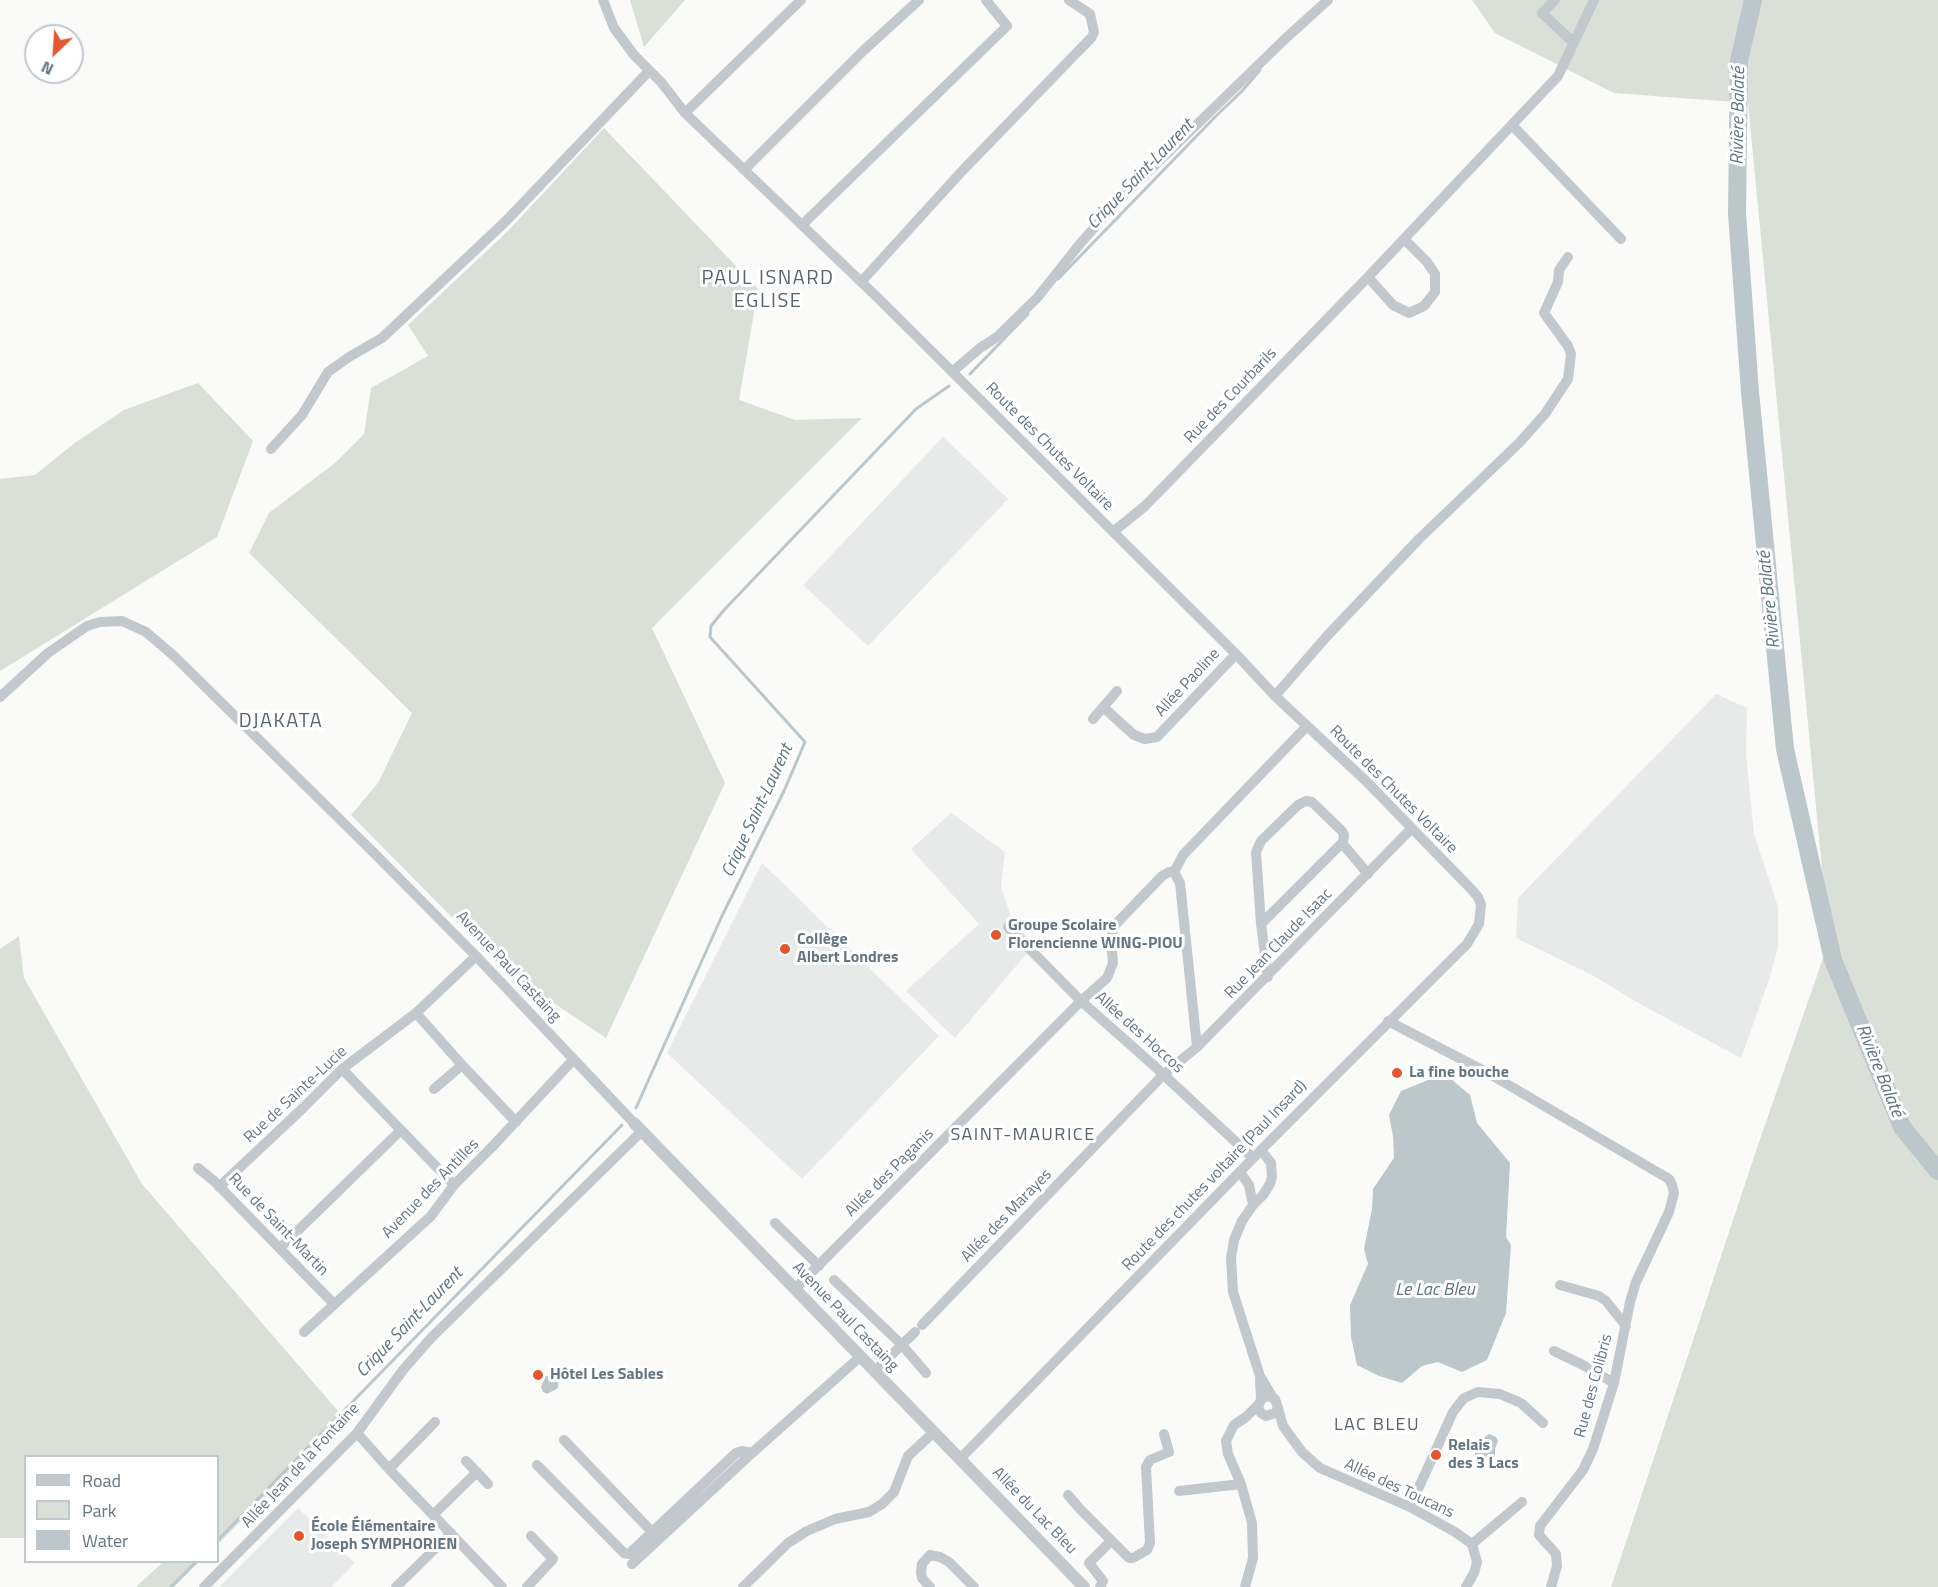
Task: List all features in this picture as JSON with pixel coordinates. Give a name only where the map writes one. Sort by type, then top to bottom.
[{"type":"street","name":"Route des Chutes Voltaire","points":[[603,0],[614,28],[634,55],[661,82],[685,113],[861,282],[1236,654],[1275,696],[1366,781],[1472,890],[1478,897],[1481,910]]},
{"type":"street","points":[[685,113],[801,0]]},
{"type":"street","points":[[744,170],[863,51],[919,0]]},
{"type":"street","points":[[802,225],[1007,26],[987,0]]},
{"type":"street","points":[[861,282],[963,170],[1092,37],[1095,32],[1090,14],[1069,0]]},
{"type":"street","points":[[952,372],[997,337],[1017,318],[1037,298],[1115,204],[1328,0]]},
{"type":"street","points":[[1555,0],[1542,13],[1574,43]]},
{"type":"street","name":"Rue des Courbarils","points":[[1113,532],[1145,506],[1368,277],[1558,76],[1574,43],[1589,2]]},
{"type":"street","points":[[271,449],[302,415],[328,372],[382,338],[506,221],[649,71]]},
{"type":"street","points":[[1512,125],[1621,239]]},
{"type":"street","points":[[1368,277],[1393,305],[1409,313],[1424,306],[1435,292],[1435,274],[1427,262],[1404,239]]},
{"type":"street","points":[[1275,696],[1327,636],[1419,539],[1519,443],[1545,414],[1568,379],[1571,354],[1569,346],[1544,312],[1558,282],[1559,270],[1568,257]]},
{"type":"street","name":"Avenue Paul Castaing","points":[[0,697],[48,653],[87,626],[100,622],[122,621],[146,632],[267,746],[476,956],[573,1060],[960,1459]]},
{"type":"street","name":"Allée Paoline","points":[[1103,707],[1134,735],[1145,739],[1157,737],[1236,654]]},
{"type":"street","points":[[1093,719],[1117,691]]},
{"type":"street","points":[[1197,1047],[1180,883],[1174,872],[1183,855],[1307,726]]},
{"type":"street","points":[[1261,924],[1342,843],[1344,837],[1342,831],[1315,803],[1306,801],[1298,805],[1261,842],[1257,849],[1261,924],[1268,977]]},
{"type":"street","name":"Rue Jean Claude Isaac","points":[[1163,1075],[1197,1047],[1268,977],[1411,829]]},
{"type":"street","points":[[1342,843],[1368,874]]},
{"type":"street","name":"Allée des Paganis","points":[[795,1289],[1102,982],[1111,971],[1113,963],[1111,939],[1114,926],[1162,876],[1174,872]]},
{"type":"street","name":"Route des chutes voltaire (Paul Insard)","points":[[960,1459],[1253,1158],[1467,944],[1479,924],[1481,910]]},
{"type":"street","name":"Allée des Hoccos","points":[[1008,927],[1081,1001],[1253,1158]]},
{"type":"street","name":"Rue de Sainte-Lucie","points":[[219,1187],[342,1069],[416,1013],[476,956]]},
{"type":"street","points":[[416,1013],[516,1122]]},
{"type":"street","name":"Rue des Colibris","points":[[1388,1021],[1469,1062],[1669,1179],[1674,1193],[1636,1282],[1614,1383],[1587,1462],[1540,1526],[1539,1535],[1556,1554],[1557,1566],[1551,1587]]},
{"type":"street","name":"Avenue des Antilles","points":[[304,1332],[431,1215],[454,1185],[573,1060]]},
{"type":"street","points":[[434,1089],[462,1065]]},
{"type":"street","points":[[342,1069],[454,1185]]},
{"type":"street","name":"Allée des Marayes","points":[[875,1371],[1163,1075]]},
{"type":"street","name":"Allée Jean de la Fontaine","points":[[204,1587],[357,1433],[403,1370],[431,1338],[638,1127]]},
{"type":"street","points":[[280,1248],[401,1131]]},
{"type":"street","name":"Allée des Toucans","points":[[1261,1150],[1270,1164],[1272,1177],[1267,1190],[1242,1221],[1230,1258],[1233,1292],[1260,1376],[1275,1403],[1283,1426]]},
{"type":"street","name":"Rue de Saint-Martin","points":[[198,1168],[334,1304]]},
{"type":"street","points":[[1240,1172],[1249,1185],[1253,1205]]},
{"type":"street","points":[[775,1223],[819,1266]]},
{"type":"street","points":[[834,1280],[902,1345],[926,1372]]},
{"type":"street","points":[[1560,1285],[1606,1300],[1626,1326]]},
{"type":"street","points":[[1554,1351],[1614,1383]]},
{"type":"street","points":[[632,1564],[861,1356]]},
{"type":"street","name":"Allée des Toucans","points":[[1260,1376],[1262,1409],[1283,1426],[1302,1452],[1320,1468],[1410,1507],[1472,1544]]},
{"type":"street","points":[[1410,1507],[1453,1412],[1464,1398],[1478,1392],[1500,1394],[1521,1403],[1543,1423]]},
{"type":"street","points":[[1245,1587],[1253,1558],[1252,1522],[1241,1484],[1227,1454],[1227,1441],[1231,1429],[1246,1417],[1262,1409],[1268,1396],[1275,1403],[1272,1415],[1262,1409]]},
{"type":"street","points":[[389,1469],[435,1422]]},
{"type":"street","points":[[743,1587],[788,1543],[807,1531],[835,1519],[869,1512],[882,1504],[894,1492],[908,1456],[934,1432]]},
{"type":"street","points":[[357,1433],[502,1587]]},
{"type":"street","points":[[1068,1495],[1129,1558],[1134,1558],[1147,1550],[1150,1543],[1146,1467],[1150,1460],[1169,1452],[1164,1434]]},
{"type":"street","points":[[564,1440],[652,1533]]},
{"type":"street","points":[[537,1465],[624,1553],[630,1554],[736,1453],[742,1451],[752,1453]]},
{"type":"street","name":"Allée du Lac Bleu","points":[[960,1459],[1084,1587]]},
{"type":"street","points":[[466,1461],[488,1484]]},
{"type":"street","points":[[433,1515],[477,1472]]},
{"type":"street","points":[[1179,1491],[1241,1484]]},
{"type":"street","points":[[1466,1587],[1474,1574],[1477,1562],[1472,1544],[1522,1502]]},
{"type":"street","points":[[396,1587],[451,1533]]},
{"type":"street","points":[[527,1587],[553,1559],[531,1536]]},
{"type":"street","points":[[1100,1587],[1103,1581],[1089,1563],[1111,1541]]},
{"type":"street","points":[[930,1587],[922,1578],[921,1572],[922,1564],[930,1556],[940,1557],[949,1562],[974,1587]]},
{"type":"shaded area","points":[[943,437],[1008,499],[868,646],[803,585]]},
{"type":"shaded area","points":[[1716,694],[1747,708],[1746,754],[1754,834],[1778,907],[1778,947],[1769,980],[1741,1058],[1640,1004],[1592,975],[1516,938],[1518,898]]},
{"type":"shaded area","name":"Groupe Scolaire Florencienne WING-PIOU","points":[[951,813],[1005,852],[1001,887],[1012,920],[1034,945],[955,1038],[906,991],[979,924],[911,849]]},
{"type":"shaded area","name":"Collège Albert Londres","points":[[762,863],[939,1036],[802,1179],[667,1053]]},
{"type":"shaded area","name":"École Élémentaire Joseph SYMPHORIEN","points":[[298,1508],[355,1563],[331,1587],[219,1587]]},
{"type":"green space","points":[[630,0],[685,0],[644,47]]},
{"type":"green space","points":[[1472,0],[1938,0],[1938,1587],[1611,1587],[1757,1148],[1829,941],[1748,103],[1614,93],[1495,33]]},
{"type":"green space","points":[[604,128],[758,289],[739,400],[795,420],[862,418],[652,628],[725,783],[606,1038],[504,970],[351,815],[378,783],[412,713],[249,553],[269,513],[335,463],[364,434],[371,388],[428,356],[408,325],[508,231]]},
{"type":"green space","points":[[198,383],[253,441],[217,537],[0,671],[0,479],[35,475],[76,442],[124,410]]},
{"type":"green space","points":[[19,936],[24,978],[142,1184],[344,1418],[219,1543],[219,1455],[24,1455],[24,1538],[0,1538],[0,949]]},
{"type":"green space","points":[[162,1563],[198,1563],[174,1587],[136,1587]]},
{"type":"water","name":"Le Lac Bleu","points":[[1451,1079],[1470,1095],[1477,1123],[1510,1163],[1506,1237],[1511,1245],[1506,1313],[1487,1360],[1462,1372],[1438,1362],[1422,1366],[1402,1383],[1379,1376],[1357,1365],[1351,1337],[1350,1305],[1368,1264],[1364,1249],[1372,1209],[1373,1189],[1394,1158],[1389,1115],[1401,1091],[1428,1080]]},
{"type":"water","points":[[546,1376],[559,1376],[558,1388],[547,1394],[541,1387]]},
{"type":"water","points":[[1489,1434],[1496,1437],[1498,1441],[1495,1459],[1490,1462],[1478,1460],[1475,1452],[1483,1450],[1482,1439]]},
{"type":"waterway","name":"Rivière Balaté","points":[[1753,0],[1739,61],[1737,213],[1750,392],[1785,749],[1833,960],[1902,1127],[1938,1171]]},
{"type":"waterway","name":"Crique Saint-Laurent","points":[[1058,279],[1260,70]]},
{"type":"waterway","name":"Crique Saint-Laurent","points":[[970,374],[1028,314]]},
{"type":"waterway","name":"Crique Saint-Laurent","points":[[636,1108],[721,918],[784,791],[805,742],[710,637],[711,626],[916,409],[949,386]]},
{"type":"waterway","name":"Crique Saint-Laurent","points":[[219,1539],[622,1125]]},
{"type":"waterway","name":"Crique Saint-Laurent","points":[[171,1587],[195,1563]]},
{"type":"place","name":"Groupe Scolaire Florencienne WING-PIOU","points":[[996,935]]},
{"type":"place","name":"Collège Albert Londres","points":[[785,949]]},
{"type":"place","name":"La fine bouche","points":[[1397,1073]]},
{"type":"place","name":"Hôtel Les Sables","points":[[538,1375]]},
{"type":"place","name":"Relais des 3 Lacs","points":[[1436,1455]]},
{"type":"place","name":"École Élémentaire Joseph SYMPHORIEN","points":[[299,1536]]},
{"type":"district","name":"PAUL ISNARD EGLISE","points":[[768,290]]},
{"type":"district","name":"DJAKATA","points":[[281,722]]},
{"type":"district","name":"SAINT-MAURICE","points":[[1023,1136]]},
{"type":"district","name":"LAC BLEU","points":[[1377,1426]]}]
